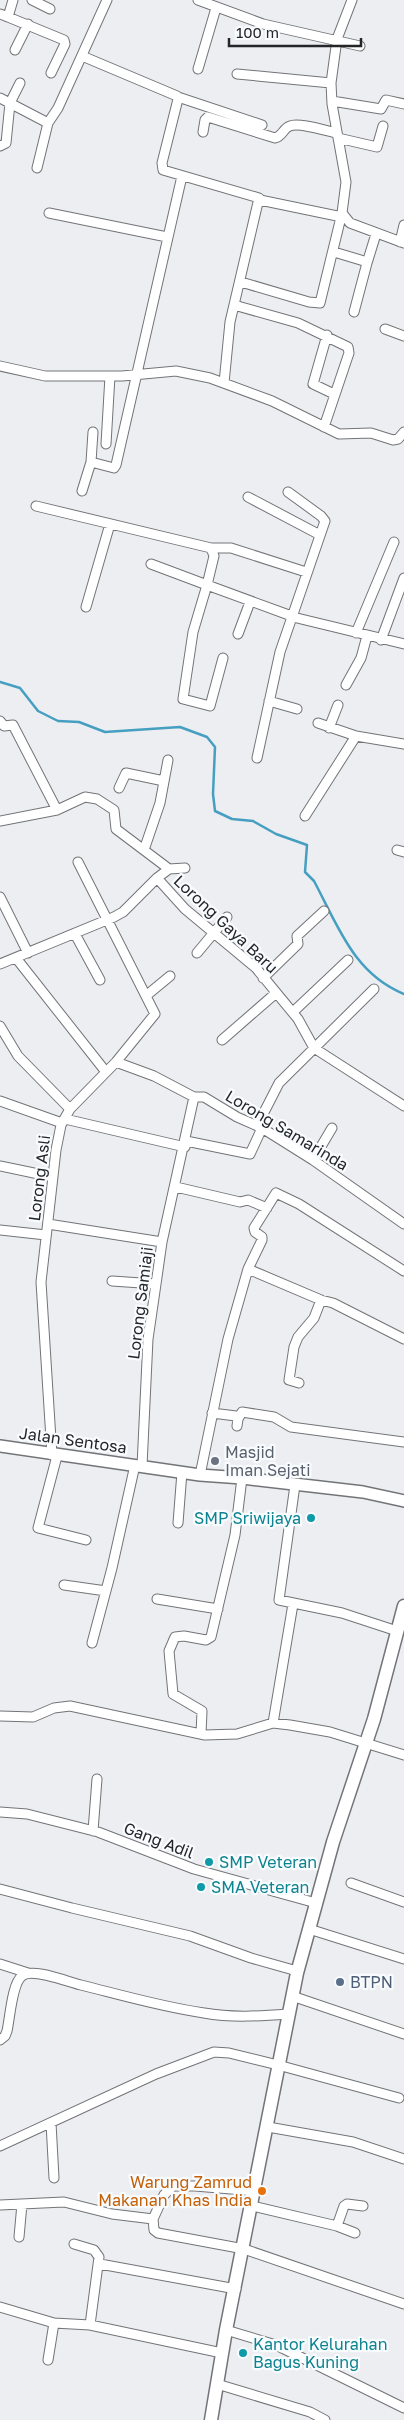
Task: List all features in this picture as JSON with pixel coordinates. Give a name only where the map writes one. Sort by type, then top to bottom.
[{"type":"main road","points":[[211,2420],[226,2330],[268,2128],[278,2065],[297,1971],[333,1842],[366,1744],[404,1606]]},
{"type":"street","points":[[13,0],[4,15],[56,36],[65,43],[51,72]]},
{"type":"street","points":[[31,0],[50,9]]},
{"type":"street","points":[[37,168],[48,123],[58,108],[107,0]]},
{"type":"street","points":[[198,0],[263,24],[337,39],[360,46]]},
{"type":"street","points":[[241,282],[318,304],[323,298],[342,215],[346,182],[332,101],[331,83],[337,39],[352,0]]},
{"type":"street","points":[[198,69],[216,8]]},
{"type":"street","points":[[15,50],[28,24]]},
{"type":"street","points":[[82,56],[174,93],[178,97],[262,125]]},
{"type":"street","points":[[237,74],[331,83]]},
{"type":"street","points":[[0,146],[5,145],[7,141],[10,103],[20,83]]},
{"type":"street","points":[[178,97],[161,169],[258,196],[260,200],[342,215],[350,223],[402,242],[404,225]]},
{"type":"street","points":[[0,98],[48,123]]},
{"type":"street","points":[[332,101],[381,109],[386,100],[404,104]]},
{"type":"street","points":[[203,132],[205,120],[208,117],[275,138],[280,136],[290,125],[377,147],[383,126]]},
{"type":"street","points":[[91,462],[116,467],[182,176]]},
{"type":"street","points":[[224,383],[234,305],[260,200]]},
{"type":"street","points":[[48,213],[167,237]]},
{"type":"street","points":[[354,312],[376,234]]},
{"type":"street","points":[[334,252],[364,261],[367,264]]},
{"type":"street","points":[[234,305],[298,323],[343,343],[349,349],[324,427]]},
{"type":"street","points":[[385,329],[404,336]]},
{"type":"street","points":[[327,335],[312,384],[334,394]]},
{"type":"street","points":[[0,366],[45,376],[110,376],[176,371],[224,383],[272,401],[324,427],[345,435],[371,433],[393,440],[398,439],[404,432]]},
{"type":"street","points":[[106,444],[110,376]]},
{"type":"street","points":[[82,491],[91,462],[93,432]]},
{"type":"street","points":[[258,758],[280,652],[324,519],[288,492]]},
{"type":"street","points":[[248,497],[320,535]]},
{"type":"street","points":[[36,506],[211,548],[231,548],[306,572]]},
{"type":"street","points":[[86,607],[110,524]]},
{"type":"street","points":[[356,633],[394,542]]},
{"type":"street","points":[[211,548],[214,556],[193,632],[183,698],[210,706],[222,658]]},
{"type":"street","points":[[151,564],[291,616],[381,640],[404,644]]},
{"type":"street","points":[[381,640],[404,578]]},
{"type":"street","points":[[238,634],[250,602]]},
{"type":"street","points":[[346,685],[361,658],[367,636]]},
{"type":"street","points":[[269,700],[296,709]]},
{"type":"street","points":[[329,728],[338,705]]},
{"type":"street","points":[[0,721],[4,726],[13,725],[57,810],[0,821]]},
{"type":"street","points":[[318,723],[356,736],[404,744]]},
{"type":"street","points":[[305,816],[356,736]]},
{"type":"street","points":[[144,850],[160,804],[168,760]]},
{"type":"street","points":[[118,788],[127,773],[164,782]]},
{"type":"street","name":"Lorong Gaya Baru","points":[[57,810],[91,796],[114,810],[114,824],[121,833],[168,868],[157,878],[185,909],[256,968],[293,1012],[314,1048],[404,1106]]},
{"type":"street","name":"Lorong Asli","points":[[78,862],[106,921],[147,995],[155,1014],[116,1062],[70,1109],[63,1121],[53,1176],[41,1282],[55,1456],[38,1528],[86,1540]]},
{"type":"street","points":[[168,868],[186,868]]},
{"type":"street","points":[[0,964],[106,921],[123,912],[157,878]]},
{"type":"street","points":[[0,897],[28,953]]},
{"type":"street","points":[[264,978],[298,944],[297,936],[324,911]]},
{"type":"street","points":[[197,953],[227,917]]},
{"type":"street","points":[[75,934],[100,980]]},
{"type":"street","points":[[16,958],[106,1072]]},
{"type":"street","points":[[293,1012],[348,960]]},
{"type":"street","points":[[147,995],[170,976]]},
{"type":"street","points":[[0,1101],[63,1121],[250,1154],[259,1127],[279,1084],[374,989]]},
{"type":"street","points":[[222,1040],[276,993]]},
{"type":"street","points":[[0,1026],[18,1056],[70,1109]]},
{"type":"street","name":"Lorong Samarinda","points":[[116,1062],[154,1076],[194,1098],[204,1097],[259,1127],[313,1160],[404,1224]]},
{"type":"street","points":[[186,1144],[194,1098]]},
{"type":"street","points":[[313,1160],[332,1128]]},
{"type":"street","name":"Lorong Samiaji","points":[[92,1643],[138,1466],[148,1339],[162,1242],[186,1144]]},
{"type":"street","points":[[0,1166],[53,1176]]},
{"type":"street","points":[[176,1187],[240,1202],[250,1200],[267,1208]]},
{"type":"street","points":[[200,1475],[228,1339],[248,1269],[262,1238],[255,1232],[254,1228],[277,1193],[332,1225],[404,1272]]},
{"type":"street","points":[[48,1224],[162,1242]]},
{"type":"street","points":[[0,1230],[46,1235]]},
{"type":"street","points":[[248,1269],[321,1300],[333,1303],[404,1338]]},
{"type":"street","points":[[112,1282],[156,1284]]},
{"type":"street","points":[[299,1383],[289,1380],[294,1348],[301,1331],[314,1318],[321,1300]]},
{"type":"street","points":[[212,1413],[232,1415],[238,1423],[242,1412],[254,1413],[274,1417],[291,1427],[404,1442]]},
{"type":"street","name":"Jalan Sentosa","points":[[0,1446],[55,1456],[200,1475],[362,1492],[404,1501]]},
{"type":"street","points":[[178,1524],[182,1472]]},
{"type":"street","points":[[201,1734],[202,1711],[173,1694],[169,1651],[173,1639],[179,1636],[208,1640],[212,1634],[235,1535],[242,1478]]},
{"type":"street","points":[[295,1485],[278,1596],[279,1600],[342,1613],[397,1631]]},
{"type":"street","points":[[64,1585],[106,1591]]},
{"type":"street","points":[[157,1599],[218,1609]]},
{"type":"street","points":[[273,1723],[293,1604]]},
{"type":"street","points":[[0,1716],[33,1717],[54,1708],[70,1706],[201,1734],[237,1734],[273,1723],[330,1732],[404,1755]]},
{"type":"street","points":[[93,1831],[97,1779]]},
{"type":"street","name":"Gang Adil","points":[[0,1812],[27,1814],[93,1831],[194,1869],[316,1903]]},
{"type":"street","points":[[351,1883],[404,1902]]},
{"type":"street","points":[[0,1889],[190,1936],[252,1958],[297,1971]]},
{"type":"street","points":[[308,1929],[404,1959]]},
{"type":"street","points":[[0,1964],[28,1973],[37,1973],[204,2013],[251,2016],[288,2014]]},
{"type":"street","points":[[0,2040],[7,2031],[17,1982],[22,1975],[28,1973]]},
{"type":"street","points":[[292,1996],[404,2034]]},
{"type":"street","points":[[0,2146],[156,2074],[207,2053],[224,2052],[399,2098]]},
{"type":"street","points":[[51,2123],[54,2178]]},
{"type":"street","points":[[268,2128],[353,2142],[404,2159]]},
{"type":"street","points":[[255,2191],[175,2186],[167,2191],[153,2219],[154,2230],[158,2233],[244,2249],[404,2304]]},
{"type":"street","points":[[0,2205],[64,2202],[112,2214],[153,2219]]},
{"type":"street","points":[[19,2237],[22,2204]]},
{"type":"street","points":[[337,2226],[344,2206],[348,2204],[363,2206]]},
{"type":"street","points":[[252,2206],[337,2226],[355,2234]]},
{"type":"street","points":[[74,2244],[96,2252],[100,2264],[90,2325]]},
{"type":"street","points":[[100,2264],[236,2289]]},
{"type":"street","points":[[0,2306],[54,2323],[90,2325],[222,2353]]},
{"type":"street","points":[[48,2360],[54,2323]]},
{"type":"street","points":[[226,2330],[276,2345],[404,2408]]},
{"type":"street","points":[[217,2384],[310,2412],[325,2420]]},
{"type":"waterway","points":[[0,682],[20,688],[38,711],[58,721],[79,722],[105,732],[180,727],[207,737],[215,747],[213,794],[215,811],[232,819],[253,821],[276,834],[307,845],[305,872],[314,881],[349,947],[372,974],[404,994]]},
{"type":"place","name":"Masjid Iman Sejati","points":[[215,1461]]},
{"type":"place","name":"SMP Sriwijaya","points":[[311,1518]]},
{"type":"place","name":"SMP Veteran","points":[[209,1862]]},
{"type":"place","name":"SMA Veteran","points":[[201,1887]]},
{"type":"place","name":"BTPN","points":[[340,1982]]},
{"type":"place","name":"Warung Zamrud Makanan Khas India","points":[[262,2191]]},
{"type":"place","name":"Kantor Kelurahan Bagus Kuning","points":[[243,2353]]}]
